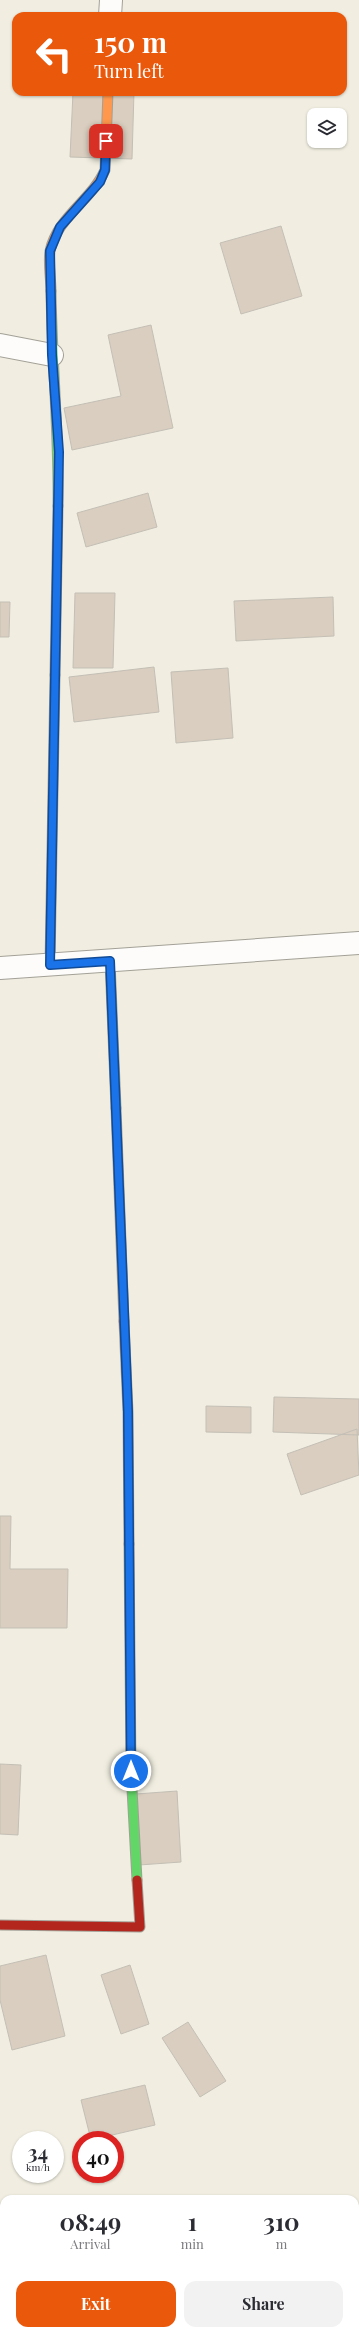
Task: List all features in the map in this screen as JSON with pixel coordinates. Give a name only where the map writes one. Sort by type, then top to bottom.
[{"type":"street","points":[[110,12],[111,0]]},
{"type":"street","points":[[50,965],[59,452],[52,355],[50,251],[60,227],[100,182],[105,170],[108,96]]},
{"type":"street","points":[[0,345],[52,355]]},
{"type":"street","points":[[0,968],[359,943]]},
{"type":"street","points":[[0,1925],[140,1927],[131,1771],[128,1412],[110,961]]},
{"type":"building","points":[[73,96],[134,96],[132,159],[70,157]]},
{"type":"building","points":[[281,226],[302,296],[241,314],[220,243]]},
{"type":"building","points":[[151,325],[173,428],[72,450],[64,408],[121,396],[108,335]]},
{"type":"building","points":[[148,493],[157,527],[86,547],[77,513]]},
{"type":"building","points":[[75,593],[115,593],[113,668],[73,668]]},
{"type":"building","points":[[333,597],[334,636],[236,641],[234,601]]},
{"type":"building","points":[[0,602],[10,602],[9,637],[0,637]]},
{"type":"building","points":[[154,667],[159,712],[74,722],[69,677]]},
{"type":"building","points":[[228,668],[233,738],[176,743],[171,672]]},
{"type":"building","points":[[274,1397],[359,1399],[359,1435],[273,1432]]},
{"type":"building","points":[[206,1406],[251,1407],[251,1433],[206,1432]]},
{"type":"building","points":[[357,1429],[359,1475],[301,1495],[287,1454]]},
{"type":"building","points":[[0,1516],[11,1516],[10,1569],[68,1569],[67,1628],[0,1628]]},
{"type":"building","points":[[0,1764],[21,1765],[18,1835],[0,1834]]},
{"type":"building","points":[[177,1791],[181,1862],[139,1865],[136,1794]]},
{"type":"building","points":[[46,1955],[65,2036],[12,2050],[0,2000],[0,1966]]},
{"type":"building","points":[[130,1965],[149,2024],[121,2034],[101,1975]]},
{"type":"building","points":[[188,2022],[226,2081],[200,2097],[162,2038]]},
{"type":"building","points":[[145,2085],[155,2125],[124,2132],[124,2131],[89,2131],[81,2100]]},
{"type":"traffic: fast","points":[[51,291],[58,506]]},
{"type":"traffic: fast","points":[[110,961],[116,1108]]},
{"type":"traffic: fast","points":[[129,1544],[131,1771],[137,1880]]},
{"type":"traffic: slow","points":[[51,291],[49,256],[54,239],[67,218],[92,191],[105,170],[108,96]]},
{"type":"traffic: slow","points":[[50,965],[55,675]]},
{"type":"traffic: slow","points":[[116,1108],[124,1321]]},
{"type":"traffic: jam","points":[[55,675],[58,506]]},
{"type":"traffic: jam","points":[[124,1321],[128,1412],[129,1544]]},
{"type":"traffic: jam","points":[[0,1925],[140,1927],[137,1880]]},
{"type":"route","points":[[106,141],[105,170],[100,182],[60,227],[53,240],[50,251],[52,355],[59,452],[50,965],[110,961],[128,1412],[131,1771]]}]
